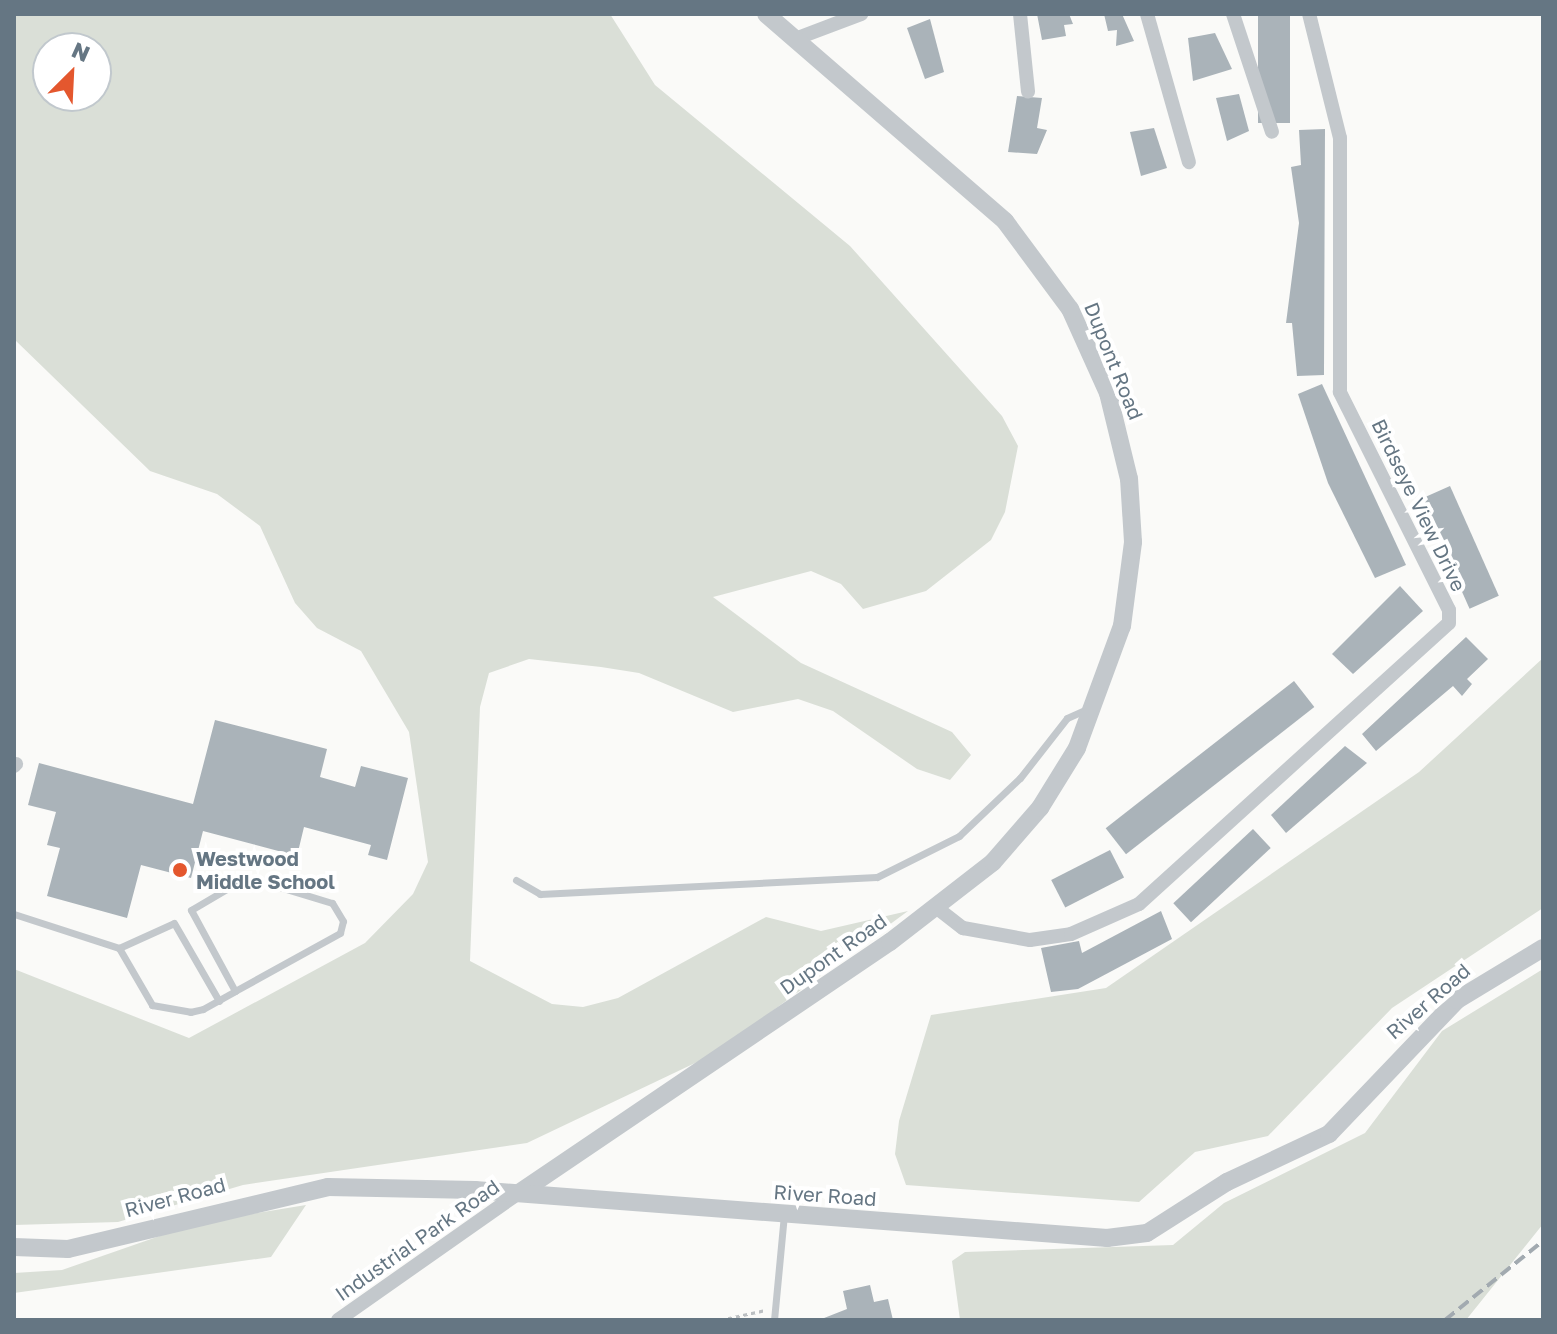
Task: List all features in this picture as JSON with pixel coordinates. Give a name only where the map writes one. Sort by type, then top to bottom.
[{"type":"street","name":"Dupont Road","points":[[519,1193],[937,908],[1040,808],[1097,704],[1122,626],[1133,542],[1121,433],[1091,350],[1048,274],[1005,221],[766,14]]},
{"type":"street","points":[[795,39],[861,14]]},
{"type":"street","points":[[1020,14],[1028,92]]},
{"type":"street","points":[[1147,14],[1189,162]]},
{"type":"street","points":[[1233,14],[1272,132]]},
{"type":"street","name":"Birdseye View Drive","points":[[937,908],[963,928],[1030,940],[1091,928],[1139,904],[1449,623],[1449,610],[1340,392],[1340,138],[1309,14]]},
{"type":"street","name":"River Road","points":[[14,1247],[68,1249],[328,1187],[519,1193],[1107,1238],[1147,1233],[1227,1182],[1329,1134],[1457,1000],[1543,948]]},
{"type":"street","name":"Industrial Park Road","points":[[338,1320],[519,1193]]},
{"type":"lane","points":[[516,880],[540,894],[877,877],[959,836],[1020,778],[1067,718],[1097,704]]},
{"type":"lane","points":[[14,914],[119,948],[163,1011],[203,1009],[340,933],[343,921],[332,903],[247,877],[191,910],[235,991]]},
{"type":"lane","points":[[119,948],[174,923],[219,1001]]},
{"type":"lane","points":[[774,1320],[784,1215]]},
{"type":"path","points":[[720,1320],[775,1310]]},
{"type":"shaded area","points":[[14,14],[610,14],[655,85],[850,246],[1002,416],[1018,446],[1005,512],[991,540],[926,591],[863,609],[841,584],[811,571],[713,597],[801,663],[952,732],[971,755],[950,780],[917,769],[833,711],[798,699],[733,712],[639,673],[529,659],[489,673],[480,707],[470,961],[552,1004],[583,1007],[618,998],[766,917],[821,931],[908,911],[714,1054],[527,1143],[243,1185],[118,1222],[14,1225],[14,969],[189,1038],[365,943],[413,894],[428,862],[409,732],[361,651],[317,628],[295,603],[260,526],[217,494],[150,471],[14,339]]},
{"type":"shaded area","points":[[1543,658],[1543,908],[1392,1008],[1268,1136],[1195,1152],[1139,1202],[906,1185],[895,1154],[899,1121],[931,1015],[1106,988],[1419,772]]},
{"type":"shaded area","points":[[1543,969],[1543,1224],[1466,1320],[960,1320],[952,1261],[965,1252],[1173,1245],[1224,1203],[1365,1133],[1442,1031]]},
{"type":"shaded area","points":[[306,1205],[271,1257],[14,1293],[14,1273],[62,1270],[197,1223]]},
{"type":"building","points":[[1037,14],[1069,14],[1073,24],[1064,25],[1066,36],[1042,40]]},
{"type":"building","points":[[1104,14],[1122,14],[1134,41],[1116,46],[1117,30],[1108,31]]},
{"type":"building","points":[[1258,14],[1290,14],[1290,123],[1258,123]]},
{"type":"building","points":[[930,19],[944,72],[925,79],[907,28]]},
{"type":"building","points":[[1215,33],[1232,69],[1193,81],[1188,38]]},
{"type":"building","points":[[1239,94],[1249,131],[1227,141],[1216,98]]},
{"type":"building","points":[[1017,96],[1042,98],[1037,128],[1047,130],[1037,154],[1008,152]]},
{"type":"building","points":[[1154,128],[1167,168],[1141,176],[1130,132]]},
{"type":"building","points":[[1325,129],[1324,375],[1297,376],[1292,323],[1286,323],[1299,223],[1291,167],[1301,165],[1299,130]]},
{"type":"building","points":[[1322,384],[1406,565],[1375,578],[1328,483],[1298,394]]},
{"type":"building","points":[[1450,486],[1499,596],[1470,609],[1421,499]]},
{"type":"building","points":[[1400,586],[1423,611],[1353,674],[1332,654]]},
{"type":"building","points":[[1466,637],[1488,659],[1467,679],[1472,684],[1462,696],[1453,686],[1376,751],[1362,734]]},
{"type":"building","points":[[1294,681],[1314,707],[1126,854],[1106,828]]},
{"type":"building","points":[[215,720],[327,749],[320,777],[355,787],[361,766],[408,778],[387,860],[368,855],[371,845],[304,827],[297,856],[203,831],[191,878],[141,865],[127,918],[47,896],[60,848],[47,845],[56,812],[28,805],[39,763],[193,804]]},
{"type":"building","points":[[1345,746],[1367,763],[1286,833],[1271,815]]},
{"type":"building","points":[[1253,829],[1271,848],[1191,922],[1173,903]]},
{"type":"building","points":[[1110,850],[1124,878],[1065,908],[1051,880]]},
{"type":"building","points":[[1161,911],[1172,939],[1078,989],[1051,992],[1041,948],[1079,941],[1082,953]]},
{"type":"building","points":[[870,1285],[874,1302],[888,1299],[893,1320],[819,1320],[847,1309],[843,1291]]},
{"type":"railway","points":[[1445,1320],[1543,1241]]},
{"type":"place","name":"Westwood Middle School","points":[[180,870]]}]
